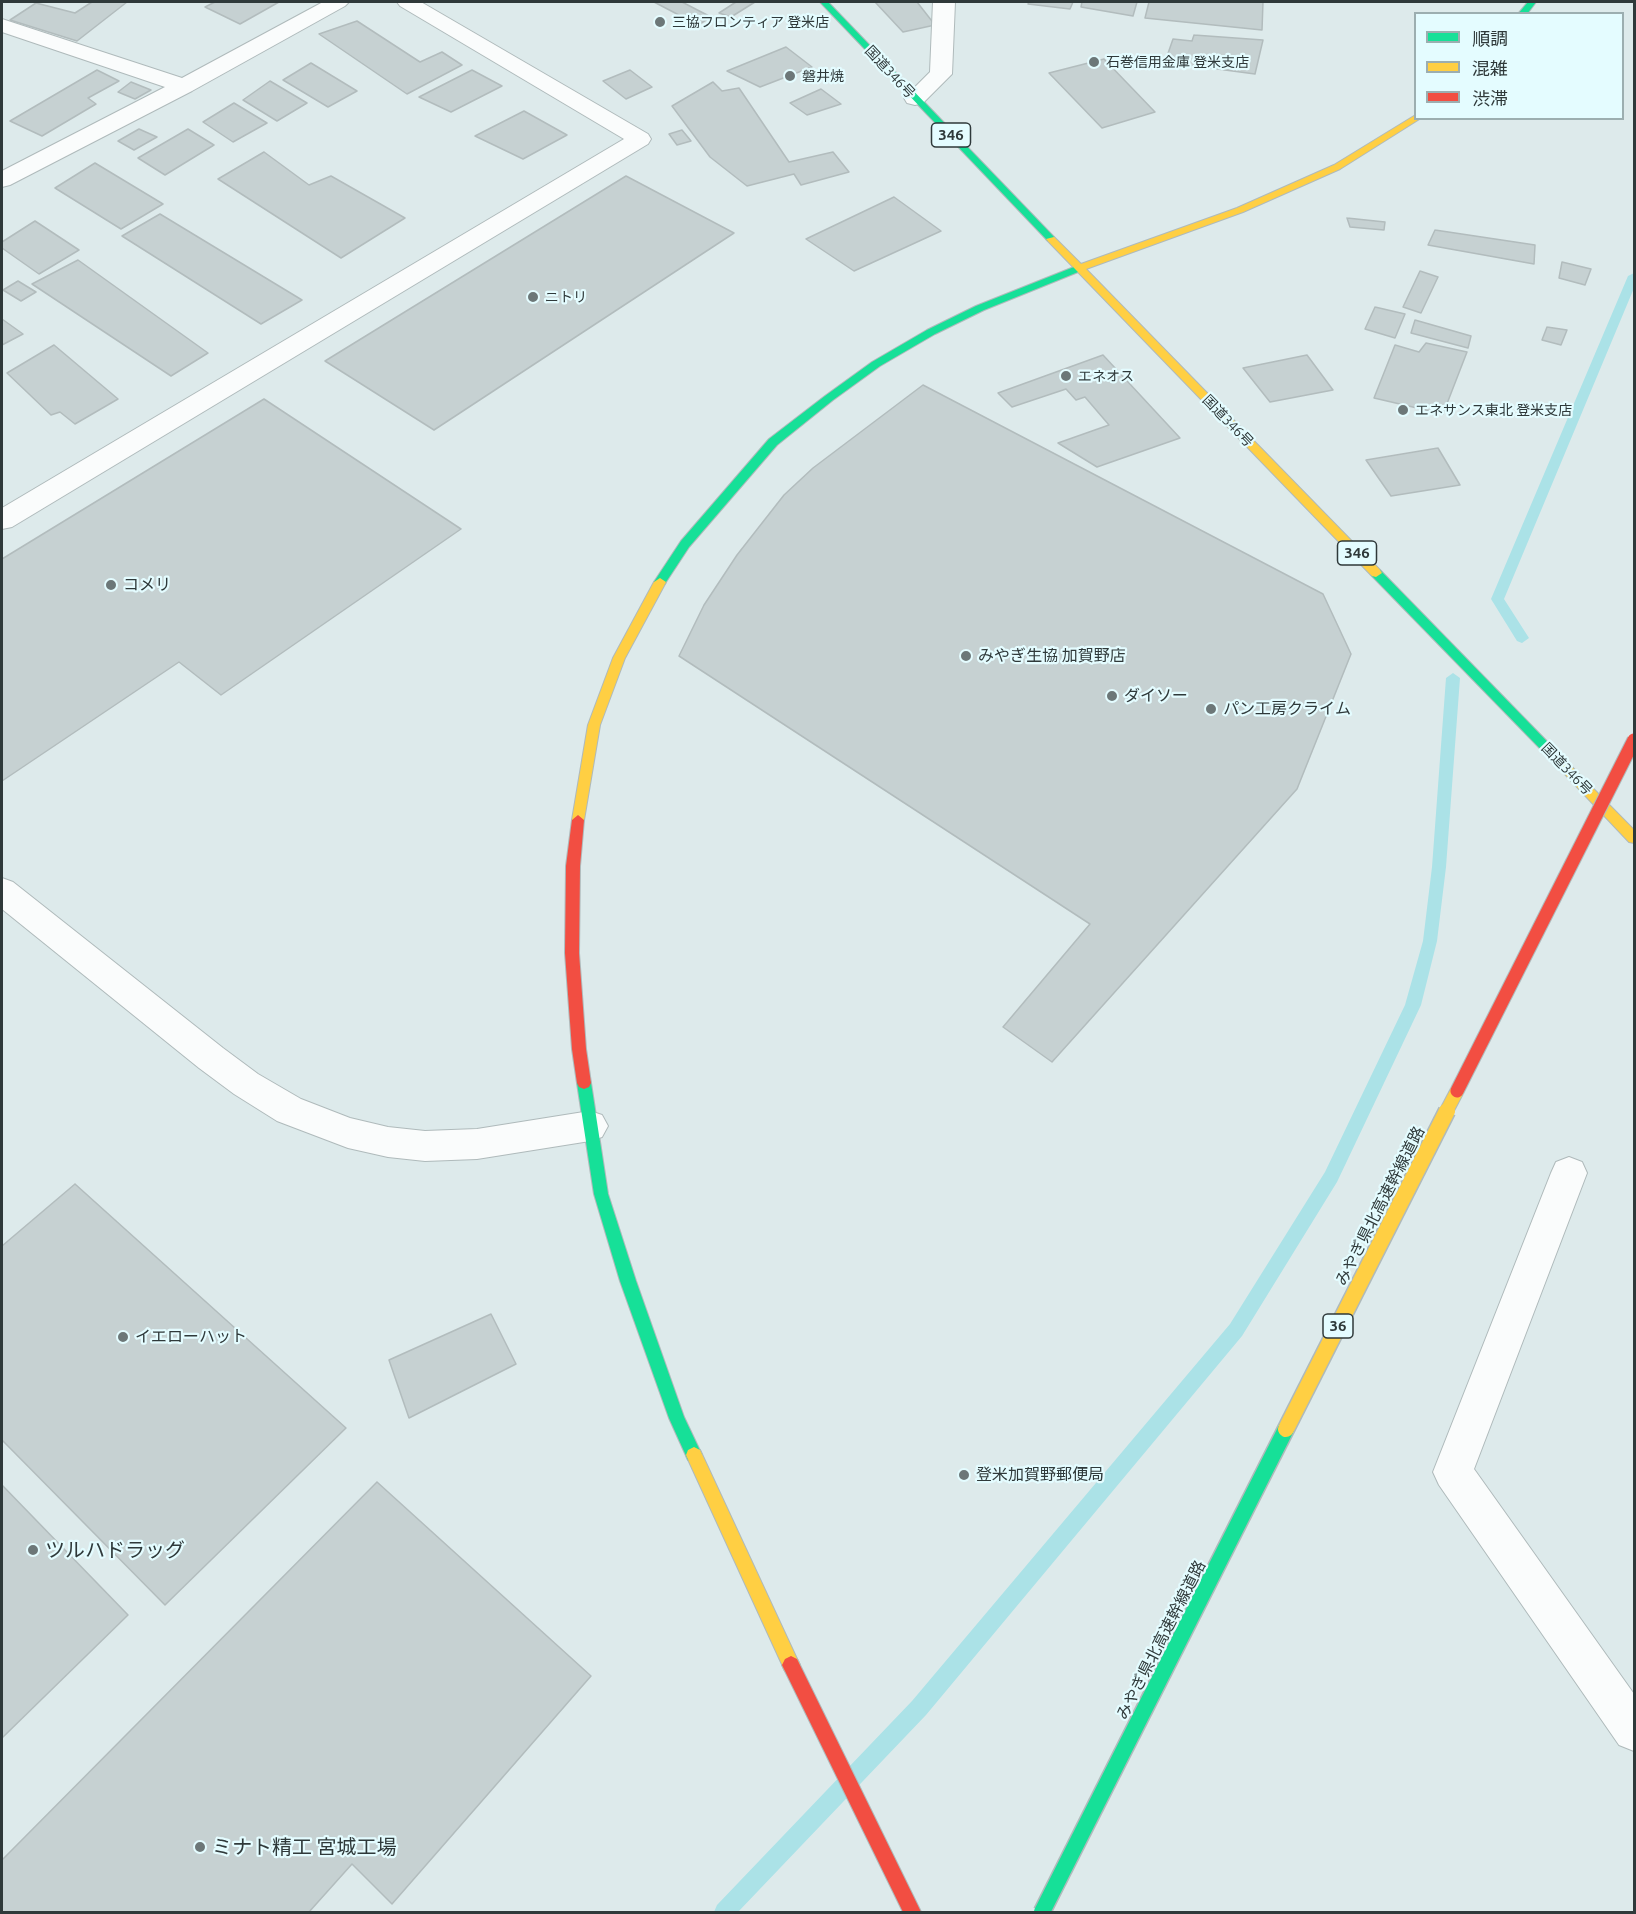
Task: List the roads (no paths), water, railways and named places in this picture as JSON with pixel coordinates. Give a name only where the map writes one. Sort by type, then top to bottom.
[{"type":"main road","name":"国道346号","points":[[824,2],[1079,268],[1635,838]]},
{"type":"main road","points":[[912,1912],[815,1718],[677,1418],[601,1194],[579,1049],[572,953],[573,866],[581,793],[594,725],[619,658],[650,597],[685,544],[773,442],[829,398],[876,364],[931,332],[980,308],[1079,268],[1240,210],[1337,167],[1415,120]]},
{"type":"main road","name":"みやぎ県北高速幹線道路","points":[[1042,1912],[1635,740]]},
{"type":"street","points":[[2,180],[184,86],[338,2]]},
{"type":"street","points":[[2,520],[640,139],[407,2]]},
{"type":"street","points":[[915,98],[941,74],[944,2]]},
{"type":"street","points":[[2,25],[184,86]]},
{"type":"street","points":[[2,891],[246,1084],[289,1110],[308,1118],[348,1133],[388,1142],[425,1146],[477,1144],[590,1126]]},
{"type":"street","points":[[1569,1173],[1453,1472],[1635,1730]]},
{"type":"waterway","points":[[1522,638],[1497,599],[1634,276]]},
{"type":"waterway","points":[[724,1912],[919,1708],[1236,1330],[1331,1177],[1413,1005],[1430,941],[1439,867],[1453,678]]},
{"type":"place","name":"三協フロンティア 登米店","points":[[660,22]]},
{"type":"place","name":"石巻信用金庫 登米支店","points":[[1094,62]]},
{"type":"place","name":"磐井焼","points":[[790,76]]},
{"type":"place","name":"ニトリ","points":[[533,297]]},
{"type":"place","name":"エネオス","points":[[1066,376]]},
{"type":"place","name":"エネサンス東北 登米支店","points":[[1403,410]]},
{"type":"place","name":"コメリ","points":[[111,585]]},
{"type":"place","name":"みやぎ生協 加賀野店","points":[[966,656]]},
{"type":"place","name":"ダイソー","points":[[1112,696]]},
{"type":"place","name":"パン工房クライム","points":[[1211,709]]},
{"type":"place","name":"イエローハット","points":[[123,1337]]},
{"type":"place","name":"登米加賀野郵便局","points":[[964,1475]]},
{"type":"place","name":"ツルハドラッグ","points":[[33,1550]]},
{"type":"place","name":"ミナト精工 宮城工場","points":[[200,1847]]}]
